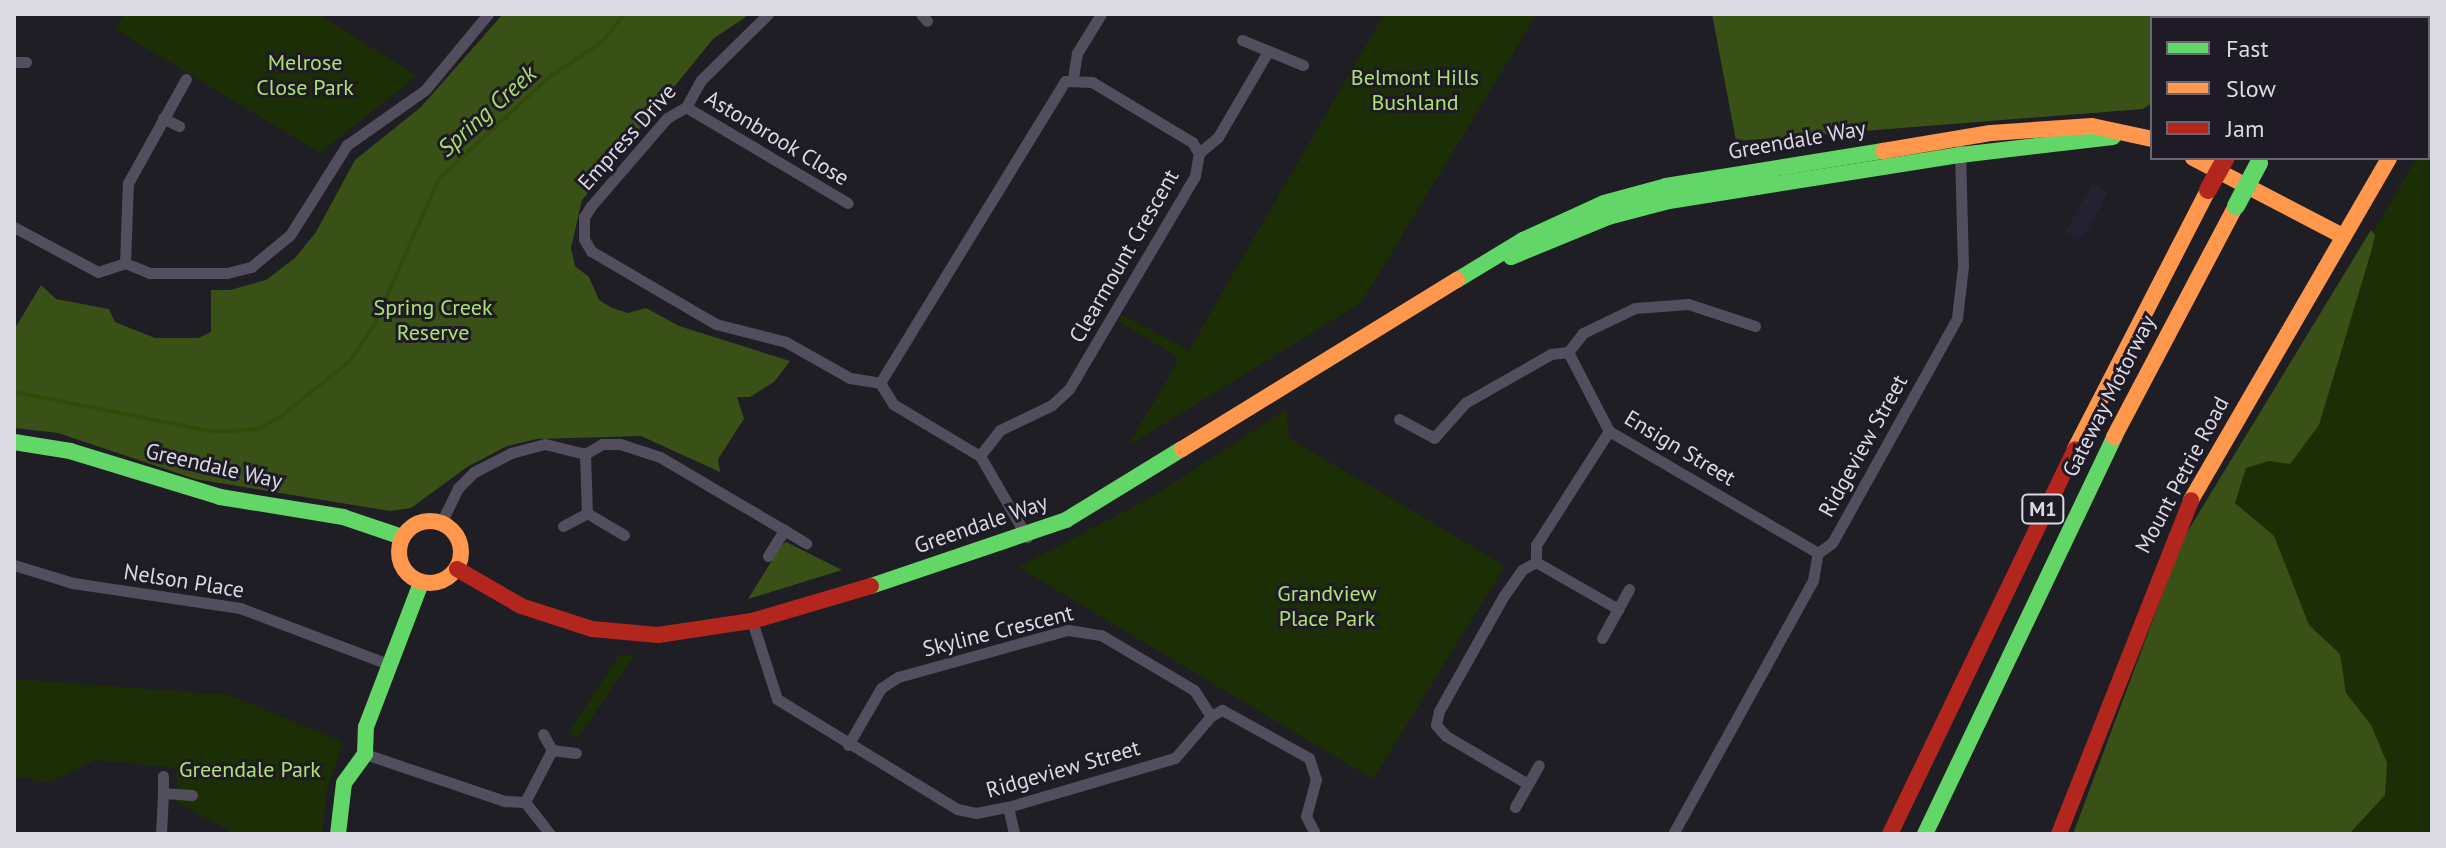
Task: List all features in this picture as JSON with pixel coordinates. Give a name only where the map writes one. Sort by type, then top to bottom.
[{"type":"main road","name":"Greendale Way","points":[[457,569],[521,606],[592,629],[658,635],[752,621],[1027,537],[1120,490],[1474,273],[1608,217],[1648,206],[1959,146],[2149,137]]},
{"type":"main road","points":[[2197,160],[2343,236]]},
{"type":"main road","name":"Gateway Motorway","points":[[1890,834],[2053,489],[2225,160]]},
{"type":"main road","name":"Gateway Motorway","points":[[1925,834],[2114,438],[2260,160]]},
{"type":"main road","name":"Mount Petrie Road","points":[[2059,834],[2101,714],[2182,515],[2388,160]]},
{"type":"main road","name":"Greendale Way","points":[[14,442],[70,451],[220,497],[343,517],[402,537]]},
{"type":"main road","points":[[441,523],[461,547],[457,569],[442,582],[421,583],[401,565],[402,537],[415,525],[441,523]]},
{"type":"main road","points":[[338,834],[344,783],[365,754],[366,727],[421,583]]},
{"type":"street","points":[[14,227],[83,268],[98,272],[125,263],[150,273],[227,273],[251,267],[275,250],[347,145],[425,90],[488,14]]},
{"type":"street","name":"Empress Drive","points":[[768,14],[701,80],[686,107],[667,118],[591,206],[582,227],[591,251],[716,324],[786,342],[850,378],[880,383]]},
{"type":"street","points":[[1027,537],[980,456],[893,404],[880,383],[1057,88],[1073,78],[1077,53],[1101,14]]},
{"type":"street","points":[[1242,40],[1267,53],[1303,65]]},
{"type":"street","points":[[1199,153],[1218,137],[1267,53]]},
{"type":"street","name":"Clearmount Crescent","points":[[980,456],[1000,430],[1052,405],[1069,389],[1195,176],[1199,153],[1183,136],[1105,89],[1073,78]]},
{"type":"street","points":[[125,263],[128,183],[186,79]]},
{"type":"street","name":"Astonbrook Close","points":[[686,107],[848,203]]},
{"type":"street","points":[[163,118],[179,126]]},
{"type":"street","name":"Ridgeview Street","points":[[1673,834],[1813,580],[1818,553],[1832,543],[1957,318],[1963,266],[1959,146]]},
{"type":"street","points":[[1399,419],[1434,438],[1465,403],[1551,354],[1568,352],[1583,333],[1635,308],[1688,304],[1755,326]]},
{"type":"street","name":"Ensign Street","points":[[1568,352],[1609,431],[1818,553]]},
{"type":"street","points":[[1536,562],[1536,545],[1609,431]]},
{"type":"street","points":[[441,523],[458,488],[474,472],[511,453],[545,444],[585,454],[602,444],[638,447],[806,543]]},
{"type":"street","points":[[585,454],[587,513]]},
{"type":"street","points":[[563,526],[587,513]]},
{"type":"street","points":[[587,513],[624,535]]},
{"type":"street","points":[[768,556],[784,530]]},
{"type":"street","points":[[1536,562],[1618,609]]},
{"type":"street","points":[[1528,784],[1446,736],[1436,725],[1439,711],[1503,597],[1522,570],[1536,562]]},
{"type":"street","name":"Nelson Place","points":[[14,565],[73,583],[240,608],[388,664]]},
{"type":"street","points":[[1602,638],[1629,589]]},
{"type":"street","name":"Ridgeview Street","points":[[752,621],[769,687],[777,699],[957,809],[976,813],[1008,807],[1175,758],[1211,716]]},
{"type":"street","name":"Skyline Crescent","points":[[848,745],[881,688],[898,677],[1068,630],[1101,635],[1194,690],[1211,716]]},
{"type":"street","points":[[1211,716],[1233,712],[1309,758],[1316,779],[1306,816],[1315,834]]},
{"type":"street","points":[[543,734],[552,750]]},
{"type":"street","points":[[525,802],[552,750]]},
{"type":"street","points":[[552,750],[576,753]]},
{"type":"street","points":[[365,754],[505,801],[525,802],[550,834]]},
{"type":"street","points":[[1515,807],[1539,765]]},
{"type":"street","points":[[161,834],[163,776]]},
{"type":"street","points":[[163,793],[192,795]]},
{"type":"street","points":[[1008,807],[1014,834]]},
{"type":"shaded area","points":[[2092,183],[2108,192],[2084,237],[2064,235]]},
{"type":"green space","name":"Melrose Close Park","points":[[124,14],[318,14],[417,76],[320,153],[115,29]]},
{"type":"green space","name":"Spring Creek Reserve","points":[[503,14],[750,14],[713,39],[582,200],[571,248],[575,266],[589,277],[599,300],[612,308],[628,313],[646,308],[679,326],[790,361],[774,382],[750,397],[737,397],[744,419],[718,459],[720,472],[641,436],[537,439],[507,446],[467,467],[411,508],[390,511],[195,479],[58,433],[14,428],[14,330],[41,285],[56,299],[109,309],[115,322],[155,338],[198,338],[211,332],[211,290],[230,290],[266,280],[295,258],[316,232],[355,160],[421,107]]},
{"type":"green space","name":"Belmont Hills Bushland","points":[[1384,14],[1537,14],[1361,303],[1128,446],[1177,362],[1175,355],[1118,321],[1122,315],[1189,350]]},
{"type":"green space","points":[[1712,14],[2251,14],[2150,16],[2150,104],[2143,109],[1736,141]]},
{"type":"green space","points":[[2432,133],[2432,834],[2093,834],[2188,544],[2416,160],[2430,160]]},
{"type":"green space","points":[[2371,230],[2375,235],[2371,252],[2319,425],[2290,464],[2269,461],[2246,468],[2235,503],[2274,536],[2309,625],[2340,654],[2346,693],[2371,725],[2387,763],[2385,795],[2349,834],[2073,834],[2183,539]]},
{"type":"green space","name":"Grandview Place Park","points":[[1286,409],[1289,438],[1505,566],[1373,779],[1018,567],[1154,496]]},
{"type":"green space","points":[[786,542],[842,570],[748,599],[781,546]]},
{"type":"green space","points":[[620,654],[634,656],[578,738],[569,732]]},
{"type":"green space","name":"Greendale Park","points":[[14,679],[229,695],[343,742],[326,792],[323,834],[235,834],[178,803],[176,768],[95,760],[49,782],[14,777]]},
{"type":"waterway","name":"Spring Creek","points":[[14,392],[215,432],[259,429],[283,415],[350,361],[373,327],[439,179],[549,77],[602,42],[624,14]]},
{"type":"traffic: fast","points":[[1511,257],[1608,217],[1669,201],[1960,155],[2113,137]]},
{"type":"traffic: fast","points":[[1457,280],[1523,240],[1604,203],[1666,186],[1883,151]]},
{"type":"traffic: fast","points":[[2236,206],[2259,163]]},
{"type":"traffic: fast","points":[[1925,834],[2114,437]]},
{"type":"traffic: fast","points":[[14,442],[70,451],[220,497],[343,517],[402,537]]},
{"type":"traffic: fast","points":[[871,586],[1066,520],[1182,449]]},
{"type":"traffic: fast","points":[[338,834],[344,783],[365,754],[366,727],[421,583]]},
{"type":"traffic: slow","points":[[1883,151],[1991,133],[2092,126],[2150,139]]},
{"type":"traffic: slow","points":[[2197,160],[2343,236]]},
{"type":"traffic: slow","points":[[2191,500],[2388,160]]},
{"type":"traffic: slow","points":[[2075,449],[2208,190]]},
{"type":"traffic: slow","points":[[2114,437],[2236,206]]},
{"type":"traffic: slow","points":[[1182,449],[1457,280]]},
{"type":"traffic: slow","points":[[424,521],[436,521],[452,530],[459,540],[461,552],[459,564],[452,574],[436,583],[424,583],[404,569],[399,558],[399,546],[413,526],[424,521]]},
{"type":"traffic: jam","points":[[2208,190],[2225,160]]},
{"type":"traffic: jam","points":[[1890,834],[2075,449]]},
{"type":"traffic: jam","points":[[2059,834],[2191,500]]},
{"type":"traffic: jam","points":[[457,569],[521,606],[592,629],[658,635],[752,621],[871,586]]}]
